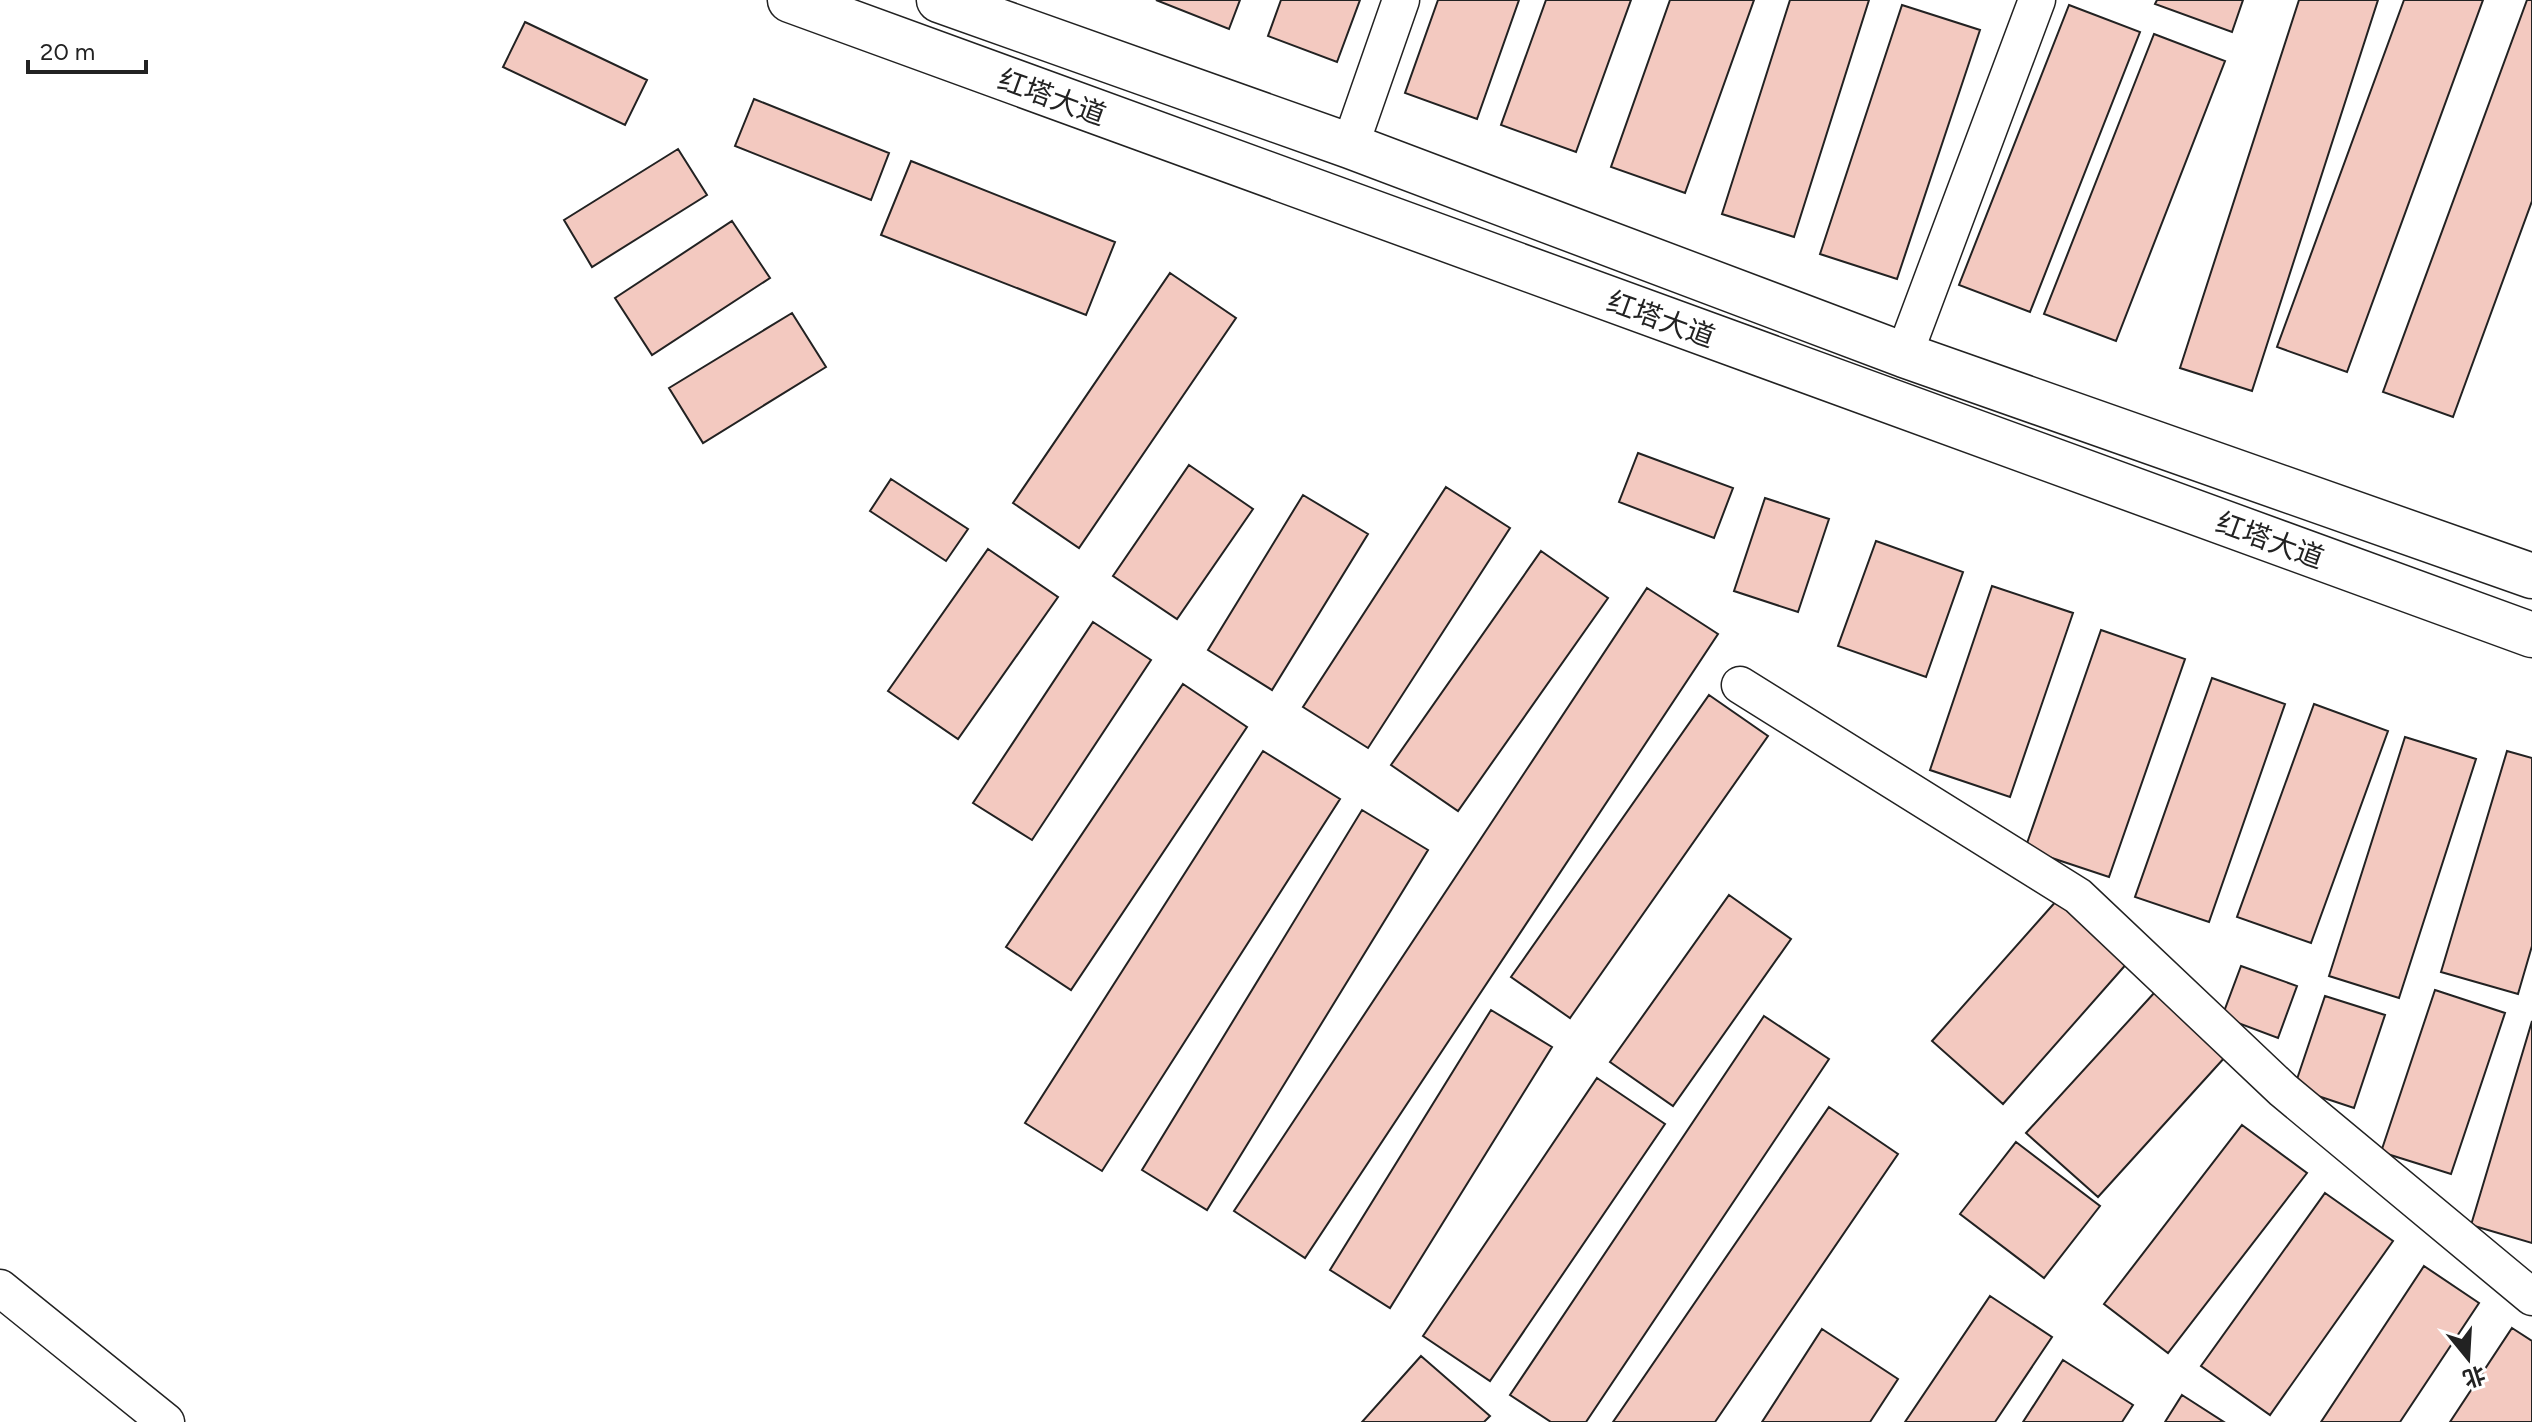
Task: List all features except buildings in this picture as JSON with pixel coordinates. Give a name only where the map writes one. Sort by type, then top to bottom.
[{"type":"main road","name":"红塔大道","points":[[790,0],[2532,635]]},
{"type":"main road","name":"红塔大道","points":[[939,0],[1350,146],[1904,355],[2532,576]]},
{"type":"street","points":[[1350,146],[1401,0]]},
{"type":"street","points":[[1904,355],[2037,0]]},
{"type":"street","points":[[1740,685],[2078,896],[2283,1090],[2532,1297]]},
{"type":"street","points":[[0,1288],[166,1422]]}]
